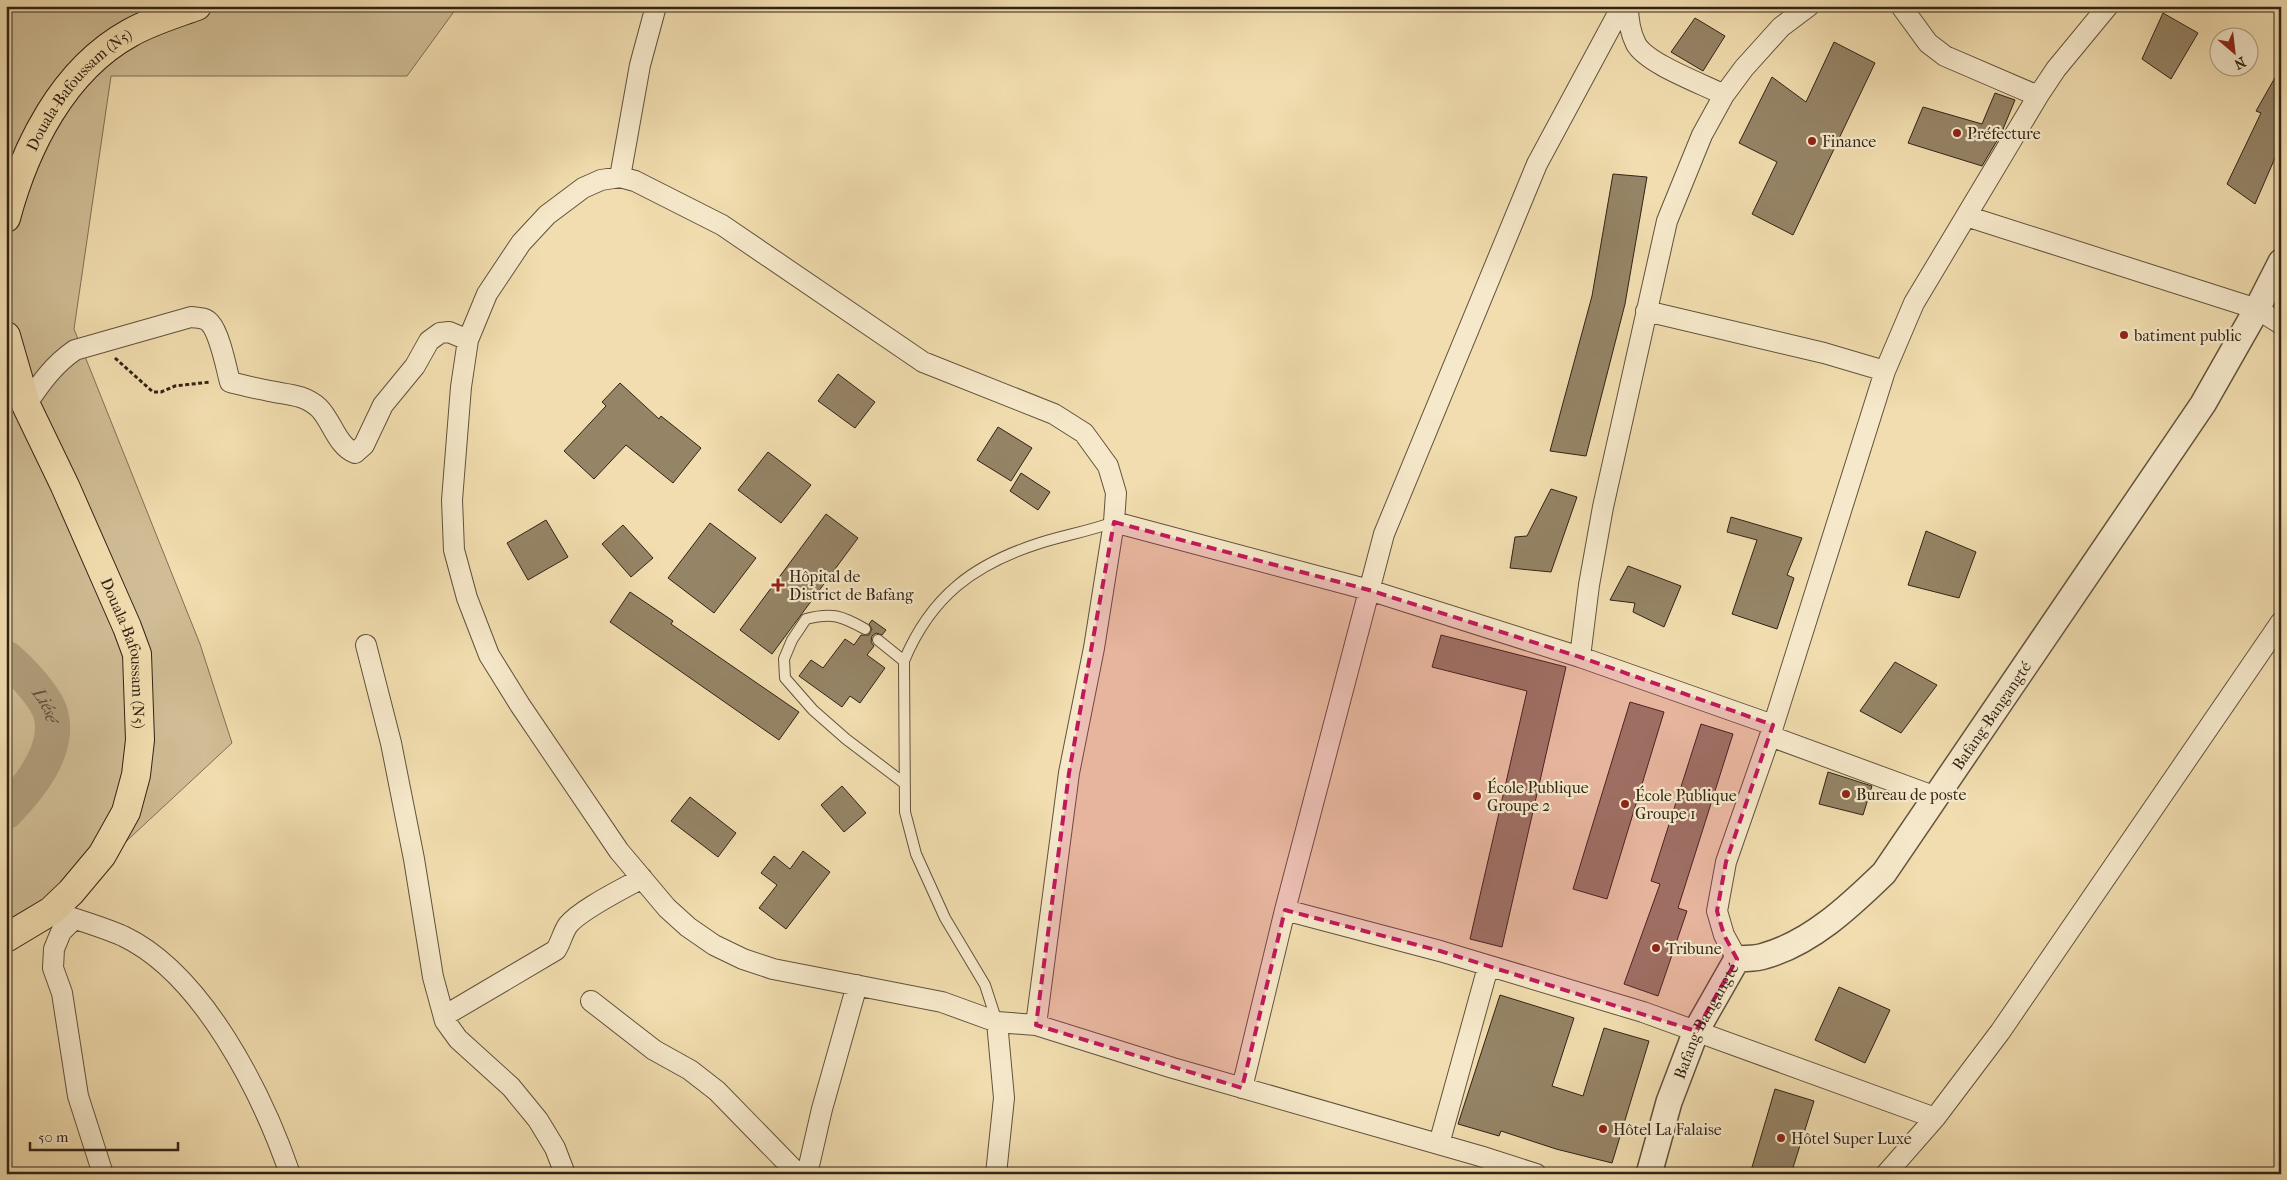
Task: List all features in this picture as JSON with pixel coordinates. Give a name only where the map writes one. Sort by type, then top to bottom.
[{"type":"highway","name":"Douala-Bafoussam (N5)","points":[[6,218],[19,179],[38,134],[59,99],[87,65],[130,33],[197,6]]},
{"type":"highway","name":"Douala-Bafoussam (N5)","points":[[6,336],[26,405],[65,486],[128,627],[137,654],[140,693],[139,749],[136,775],[126,812],[102,855],[71,892],[62,915],[6,938]]},
{"type":"street","points":[[620,177],[640,65],[656,6]]},
{"type":"street","points":[[1242,1088],[1285,910],[1369,590],[1388,526],[1537,164],[1622,6]]},
{"type":"street","points":[[1628,6],[1629,24],[1637,46],[1652,61],[1724,95]]},
{"type":"street","points":[[1580,657],[1589,585],[1602,507],[1667,221],[1702,135],[1724,95],[1744,68],[1781,27],[1809,6]]},
{"type":"street","points":[[1900,6],[1928,43],[1945,56],[2038,96]]},
{"type":"street","points":[[1737,959],[1724,935],[1717,911],[1726,862],[1772,730],[1885,371],[1914,303],[2038,96],[2056,69],[2108,6]]},
{"type":"street","points":[[1036,1025],[1069,773],[1094,648],[1114,522],[1116,493],[1108,466],[1084,433],[1054,414],[923,362],[722,225],[635,181],[620,177],[601,180],[583,188],[547,215],[521,243],[487,294],[468,340],[461,387],[452,500],[454,550],[467,598],[489,655],[520,705],[618,851],[674,914],[688,927],[714,945],[743,959],[773,969],[942,1002],[997,1022],[1036,1025],[1242,1088],[1440,1144],[1536,1174]]},
{"type":"street","points":[[1966,216],[2257,310],[2281,324]]},
{"type":"street","name":"Bafang-Bangangté","points":[[1649,1174],[1669,1102],[1696,1031],[1737,959],[1763,956],[1804,940],[1852,904],[1884,873],[2204,404],[2257,310],[2281,262]]},
{"type":"street","points":[[1646,311],[1824,353],[1885,371]]},
{"type":"street","points":[[26,405],[43,380],[63,358],[75,350],[191,317],[204,318],[210,323],[220,345],[230,382],[271,392],[292,393],[309,400],[320,409],[342,444],[349,451],[355,453],[364,445],[383,405],[415,366],[429,341],[440,333],[449,332],[468,340]]},
{"type":"street","points":[[1114,522],[1369,590],[1580,657],[1772,730],[1936,798]]},
{"type":"street","points":[[1886,1174],[1935,1118],[2000,1032],[2281,622]]},
{"type":"street","points":[[366,645],[391,743],[414,859],[433,977],[444,1016],[458,1039],[511,1087],[538,1120],[555,1148],[565,1174]]},
{"type":"street","points":[[444,1016],[556,950],[567,926],[576,917],[642,878]]},
{"type":"street","points":[[1285,910],[1440,951],[1488,967],[1643,1012],[1935,1118]]},
{"type":"street","points":[[103,1174],[78,1096],[62,993],[53,968],[54,949],[61,932],[62,915],[124,936],[165,964],[214,1018],[245,1071],[290,1174]]},
{"type":"street","points":[[1440,1144],[1488,967]]},
{"type":"street","points":[[807,1174],[857,985]]},
{"type":"street","points":[[591,1001],[654,1050],[690,1070],[717,1091],[798,1174]]},
{"type":"street","points":[[996,1174],[1004,1098],[997,1022]]},
{"type":"lane","points":[[997,1022],[985,985],[945,918],[916,854],[905,812],[904,661],[911,643],[927,617],[960,582],[991,562],[1040,543],[1114,522]]},
{"type":"lane","points":[[865,629],[844,617],[824,614],[806,619],[792,640],[784,659],[785,678],[813,710],[904,783]]},
{"type":"lane","points":[[878,640],[904,661]]},
{"type":"path","points":[[98,343],[152,392],[199,383],[230,382]]},
{"type":"highlighted area","points":[[1114,522],[1369,590],[1580,657],[1773,725],[1726,862],[1717,911],[1724,935],[1737,959],[1696,1031],[1440,951],[1285,910],[1242,1088],[1036,1025],[1069,773]]},
{"type":"shaded area","points":[[6,6],[458,6],[407,76],[111,76],[74,329],[200,644],[232,743],[6,953]]},
{"type":"building","points":[[2163,13],[2198,33],[2171,79],[2142,59]]},
{"type":"building","points":[[1695,18],[1725,36],[1703,71],[1671,52]]},
{"type":"building","name":"Finance","points":[[1834,42],[1875,63],[1793,235],[1752,214],[1777,162],[1739,143],[1772,77],[1806,102]]},
{"type":"building","points":[[2281,67],[2281,144],[2255,204],[2227,184],[2261,113],[2256,111]]},
{"type":"building","name":"Préfecture","points":[[1995,93],[2015,100],[2001,134],[1982,166],[1908,143],[1923,107],[1982,124]]},
{"type":"building","points":[[1613,174],[1647,177],[1625,304],[1586,456],[1550,451],[1592,296]]},
{"type":"building","points":[[838,374],[875,402],[855,428],[818,401]]},
{"type":"building","points":[[620,383],[659,419],[661,416],[701,448],[673,483],[626,445],[594,479],[564,451],[606,406],[602,402]]},
{"type":"building","points":[[998,427],[1032,448],[1011,481],[977,460]]},
{"type":"building","points":[[768,452],[811,485],[781,523],[738,490]]},
{"type":"building","points":[[1021,473],[1050,492],[1038,510],[1010,491]]},
{"type":"building","points":[[1551,489],[1577,497],[1551,572],[1510,568],[1515,537],[1527,536]]},
{"type":"building","points":[[826,514],[858,538],[772,654],[740,630]]},
{"type":"building","points":[[1731,517],[1802,538],[1787,575],[1794,578],[1777,629],[1732,614],[1757,540],[1727,532]]},
{"type":"building","points":[[546,520],[568,557],[528,580],[507,543]]},
{"type":"building","points":[[710,523],[756,558],[714,613],[668,578]]},
{"type":"building","points":[[623,525],[653,558],[631,577],[602,544]]},
{"type":"building","points":[[1926,531],[1976,552],[1959,598],[1908,585]]},
{"type":"building","points":[[1628,566],[1681,586],[1664,627],[1633,612],[1635,603],[1610,600]]},
{"type":"building","points":[[630,592],[673,621],[671,624],[799,712],[779,740],[610,622]]},
{"type":"building","points":[[872,620],[886,630],[882,635],[876,633],[872,636],[871,642],[874,646],[867,655],[885,668],[860,703],[850,696],[842,707],[799,676],[811,660],[823,668],[845,639],[854,645],[861,635],[869,635],[872,629],[869,624]]},
{"type":"building","points":[[1441,635],[1566,667],[1502,947],[1470,939],[1527,691],[1432,667]]},
{"type":"building","points":[[1895,662],[1937,685],[1901,733],[1860,711]]},
{"type":"building","points":[[1630,702],[1664,712],[1607,899],[1573,889]]},
{"type":"building","points":[[1701,724],[1733,734],[1678,908],[1687,911],[1658,996],[1624,984],[1660,884],[1651,881]]},
{"type":"building","name":"Bureau de poste","points":[[1828,772],[1872,786],[1863,815],[1819,804]]},
{"type":"building","points":[[842,786],[866,813],[844,832],[821,805]]},
{"type":"building","points":[[690,797],[736,833],[718,857],[671,821]]},
{"type":"building","points":[[803,851],[830,872],[786,929],[759,908],[777,885],[761,873],[774,856],[790,869]]},
{"type":"building","points":[[1839,987],[1890,1010],[1865,1063],[1815,1040]]},
{"type":"building","points":[[1500,995],[1574,1018],[1552,1086],[1583,1096],[1604,1028],[1649,1041],[1612,1163],[1556,1149],[1501,1131],[1499,1136],[1458,1124]]},
{"type":"building","name":"Hôtel Super Luxe","points":[[1775,1089],[1814,1101],[1791,1174],[1750,1174]]},
{"type":"waterway","name":"Liésé","points":[[6,658],[39,692],[51,715],[53,729],[47,755],[40,768],[24,792],[6,812]]},
{"type":"place","name":"Préfecture","points":[[1957,133]]},
{"type":"place","name":"Finance","points":[[1812,141]]},
{"type":"place","name":"batiment public","points":[[2124,335]]},
{"type":"place","name":"Hôpital de District de Bafang","points":[[778,585]]},
{"type":"place","name":"Bureau de poste","points":[[1846,794]]},
{"type":"place","name":"École Publique Groupe 2","points":[[1477,796]]},
{"type":"place","name":"École Publique Groupe 1","points":[[1625,804]]},
{"type":"place","name":"Tribune","points":[[1656,948]]},
{"type":"place","name":"Hôtel La Falaise","points":[[1603,1129]]},
{"type":"place","name":"Hôtel Super Luxe","points":[[1781,1138]]}]
